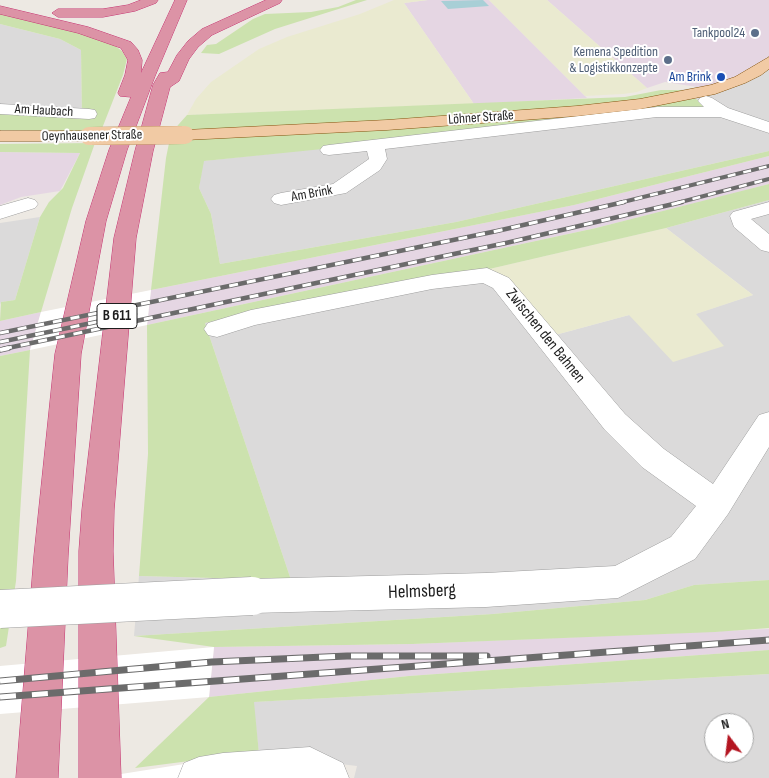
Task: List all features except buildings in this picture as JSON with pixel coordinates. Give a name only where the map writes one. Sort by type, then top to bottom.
[{"type":"highway","points":[[32,5],[53,12],[103,13],[131,8],[152,0]]},
{"type":"highway","name":"B 611","points":[[103,143],[147,76],[180,0]]},
{"type":"highway","name":"B 611","points":[[100,778],[96,551],[98,510],[125,238],[144,151],[161,85],[171,81],[182,58],[193,44],[207,32],[276,0]]},
{"type":"highway","name":"B 611","points":[[0,10],[115,39],[131,50],[135,60],[133,75],[103,143],[96,221],[68,354],[51,556],[38,778]]},
{"type":"highway","points":[[161,85],[184,32]]},
{"type":"main road","name":"Löhner Straße","points":[[185,135],[295,131],[577,111],[640,104],[697,94],[740,80],[756,72],[769,61]]},
{"type":"main road","name":"Oeynhausener Straße","points":[[0,136],[103,143],[185,135]]},
{"type":"street","points":[[697,94],[722,112],[769,128]]},
{"type":"street","name":"Am Haubach","points":[[0,109],[89,114]]},
{"type":"street","points":[[329,150],[657,112],[722,112]]},
{"type":"street","name":"Am Brink","points":[[281,199],[338,189],[373,166],[378,159],[375,145]]},
{"type":"street","points":[[0,213],[28,204]]},
{"type":"street","points":[[769,208],[740,216],[741,223],[769,245]]},
{"type":"street","name":"Zwischen den Bahnen","points":[[217,329],[251,318],[432,282],[487,275],[501,283],[616,422],[653,458],[717,504]]},
{"type":"street","name":"Helmsberg","points":[[0,609],[252,596],[486,590],[618,582],[683,548],[717,504],[769,422]]},
{"type":"street","points":[[211,776],[310,768],[328,778]]},
{"type":"shaded area","points":[[428,0],[489,0],[587,98],[474,104],[404,3]]},
{"type":"shaded area","points":[[547,0],[769,0],[769,60],[754,70],[710,89],[665,82],[647,88]]},
{"type":"shaded area","points":[[0,24],[60,39],[81,50],[82,119],[0,113]]},
{"type":"shaded area","points":[[769,60],[769,151],[456,222],[220,264],[211,214],[199,188],[203,161],[708,106],[680,90],[698,87],[710,89]]},
{"type":"shaded area","points":[[0,152],[80,153],[60,191],[21,197],[0,205]]},
{"type":"shaded area","points":[[769,156],[769,184],[736,193],[596,228],[147,325],[151,290],[574,205]]},
{"type":"shaded area","points":[[769,200],[769,580],[694,585],[645,600],[493,614],[134,636],[139,576],[291,580],[205,323],[430,278],[485,270],[555,335],[629,315],[695,314],[753,295],[666,228]]},
{"type":"shaded area","points":[[40,217],[15,300],[1,302],[0,305],[0,223]]},
{"type":"shaded area","points":[[41,312],[30,350],[0,356],[0,321]]},
{"type":"shaded area","points":[[769,629],[769,650],[409,676],[209,697],[214,647],[412,644]]},
{"type":"shaded area","points":[[769,674],[769,778],[354,778],[357,766],[259,754],[253,702]]},
{"type":"green space","points":[[356,0],[367,0],[275,29],[219,54],[201,53],[207,45],[216,44],[253,19],[265,14],[311,12],[338,7]]},
{"type":"green space","points":[[394,0],[428,0],[404,3],[474,104],[187,115],[196,99],[211,82],[259,49],[287,37],[360,14]]},
{"type":"green space","points":[[489,0],[547,0],[647,88],[623,94],[585,96]]},
{"type":"green space","points":[[0,13],[75,31],[111,43],[122,51],[127,59],[123,75],[101,131],[0,130],[0,113],[82,119],[81,50],[60,39],[0,24]]},
{"type":"green space","points":[[661,90],[680,90],[708,106],[708,110],[204,161],[199,188],[211,214],[220,264],[456,222],[769,151],[769,156],[574,205],[151,290],[166,158],[171,133],[187,115],[625,97]]},
{"type":"green space","points":[[95,143],[72,208],[41,312],[0,321],[1,302],[15,300],[40,217],[49,202],[63,188],[80,153],[0,152],[0,144]]},
{"type":"green space","points":[[769,184],[769,200],[666,228],[485,270],[430,278],[205,323],[291,580],[139,576],[148,454],[147,325],[596,228]]},
{"type":"green space","points":[[666,228],[753,295],[696,314],[724,346],[673,362],[629,315],[555,335],[485,270]]},
{"type":"green space","points":[[30,350],[16,581],[6,646],[0,648],[0,356]]},
{"type":"green space","points":[[769,580],[769,628],[715,632],[412,644],[214,647],[134,636],[493,614],[645,600],[694,585]]},
{"type":"green space","points":[[769,650],[769,674],[254,702],[259,754],[244,754],[135,768],[209,697],[409,676]]},
{"type":"water","points":[[483,0],[489,6],[448,9],[441,1]]},
{"type":"pier","points":[[151,290],[147,325],[30,350],[41,312]]},
{"type":"pier","points":[[214,647],[209,697],[0,714],[0,666]]},
{"type":"pier","points":[[216,759],[225,778],[96,778]]},
{"type":"railway","points":[[619,203],[769,166]]},
{"type":"railway","points":[[677,203],[769,179]]},
{"type":"railway","points":[[0,333],[497,231],[624,202]]},
{"type":"railway","points":[[3,349],[506,243],[682,202]]},
{"type":"railway","points":[[0,342],[135,314]]},
{"type":"railway","points":[[0,350],[9,348]]},
{"type":"railway","points":[[0,697],[769,640]]},
{"type":"railway","points":[[0,681],[212,662],[347,656],[487,656]]},
{"type":"place","name":"Tankpool24","points":[[755,33]]},
{"type":"place","name":"Kemena Spedition & Logistikkonzepte","points":[[668,60]]},
{"type":"place","name":"Am Brink","points":[[721,77]]}]
